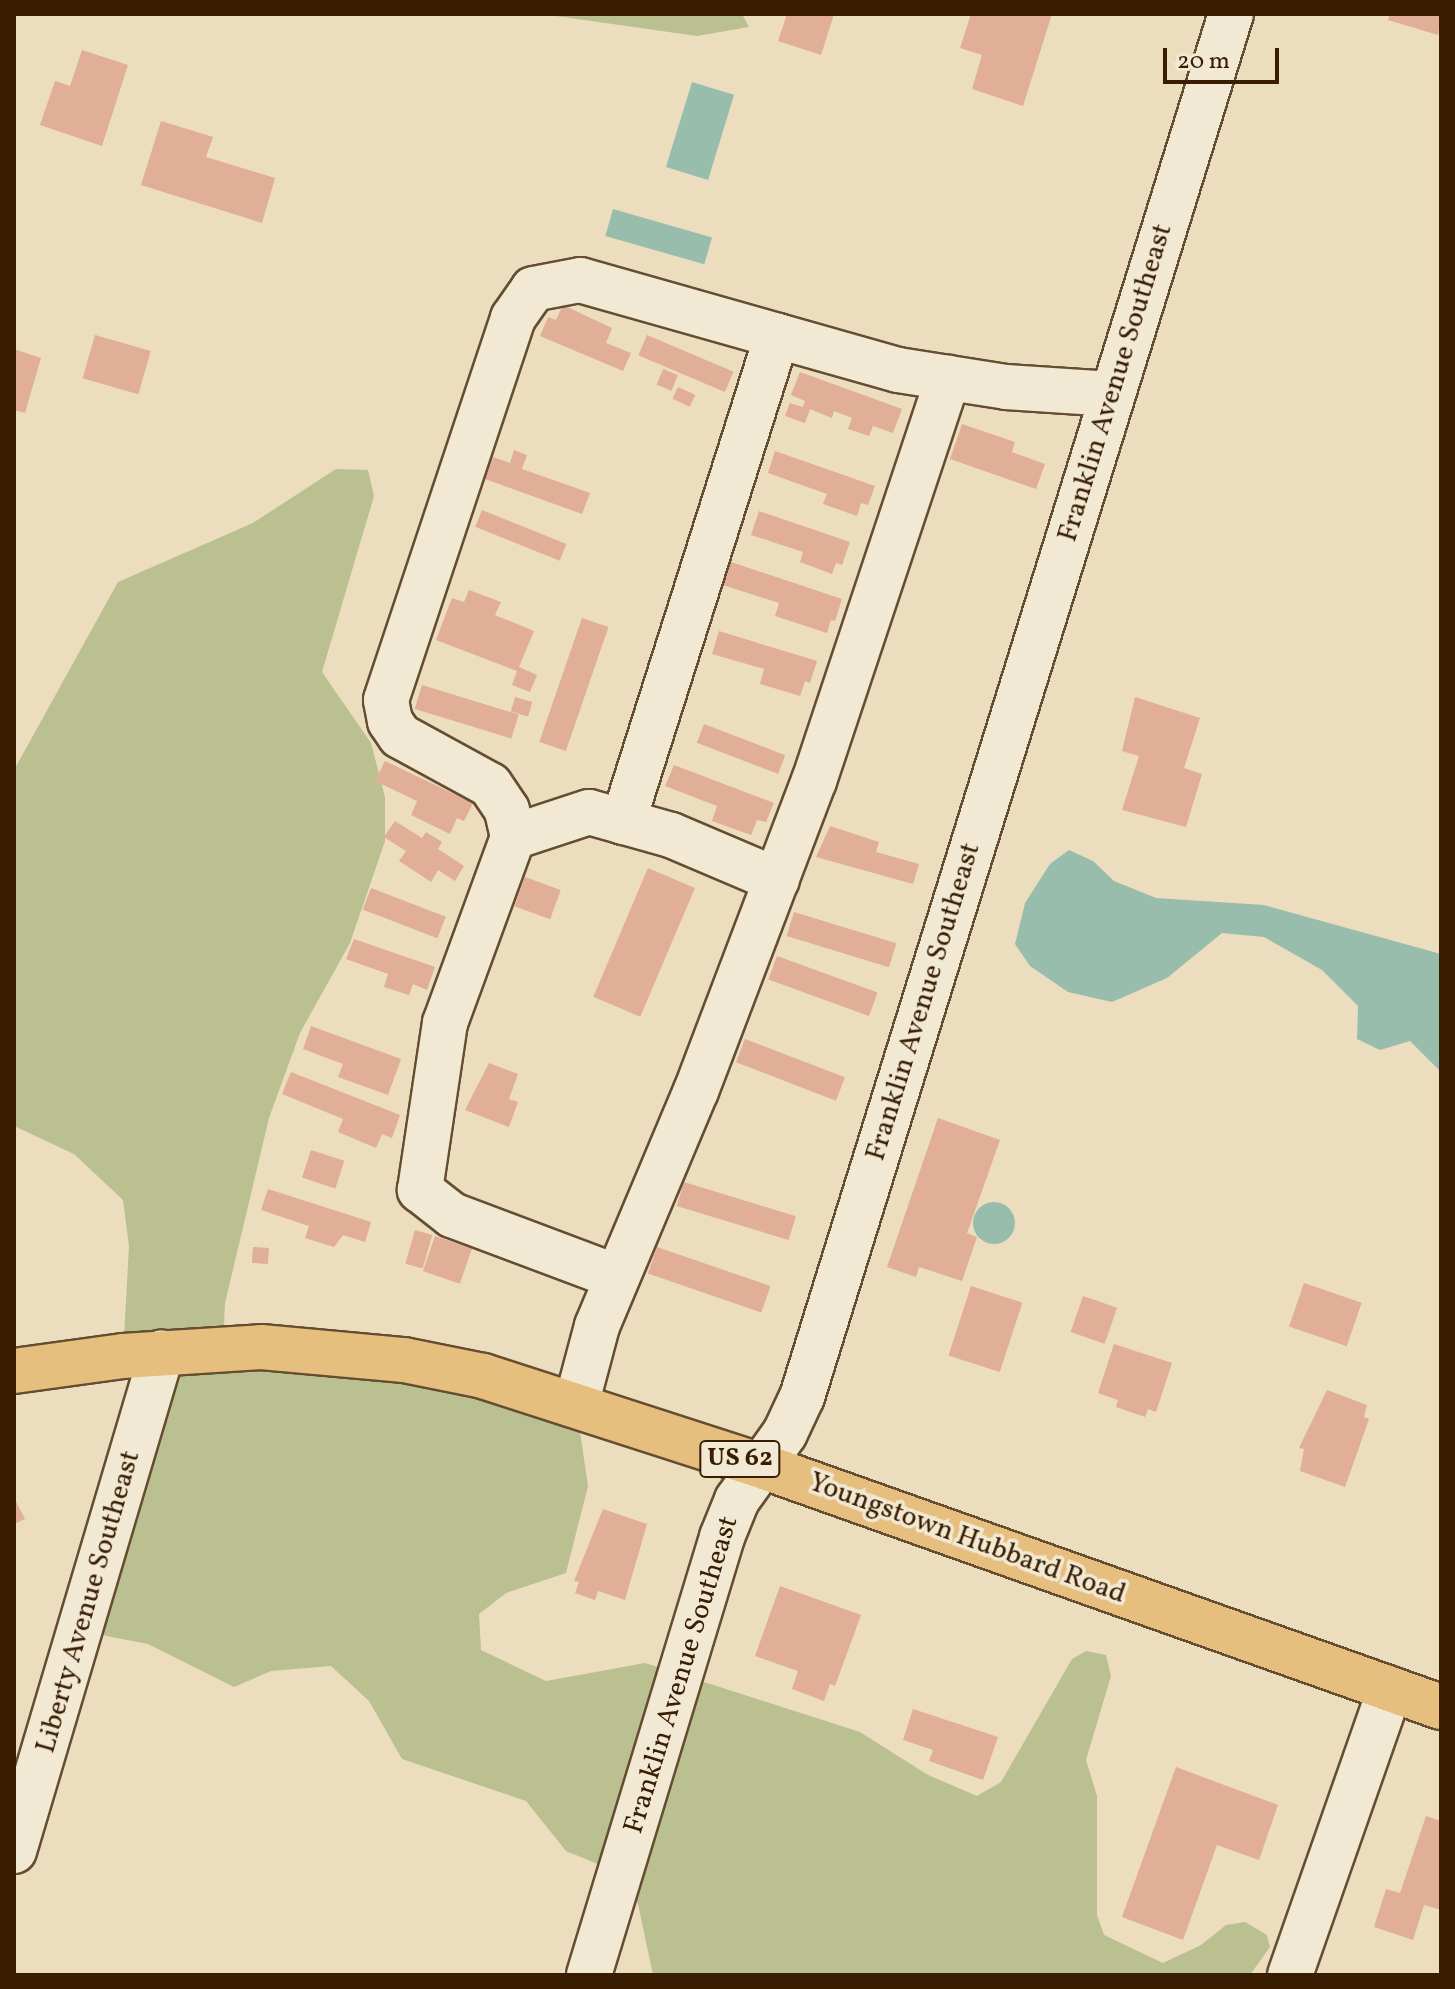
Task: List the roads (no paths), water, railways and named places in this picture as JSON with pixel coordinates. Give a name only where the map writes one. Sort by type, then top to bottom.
[{"type":"main road","name":"Youngstown Hubbard Road","points":[[14,1371],[162,1352],[261,1347],[404,1360],[576,1405],[759,1465],[1441,1707]]},
{"type":"street","name":"Franklin Avenue Southeast","points":[[589,1975],[722,1537],[759,1465],[785,1433],[802,1397],[1231,14]]},
{"type":"street","points":[[617,1277],[452,1215],[420,1190],[445,1023],[513,837],[507,810],[490,785],[400,736],[390,721],[386,700],[513,318],[533,289],[580,280],[898,370],[1112,394]]},
{"type":"street","points":[[623,822],[777,336]]},
{"type":"street","points":[[576,1405],[597,1326],[696,1091],[777,880],[948,378]]},
{"type":"street","points":[[513,837],[589,812],[671,835],[777,880]]},
{"type":"street","name":"Liberty Avenue Southeast","points":[[14,1851],[162,1352]]},
{"type":"street","points":[[1290,1975],[1390,1689]]}]
